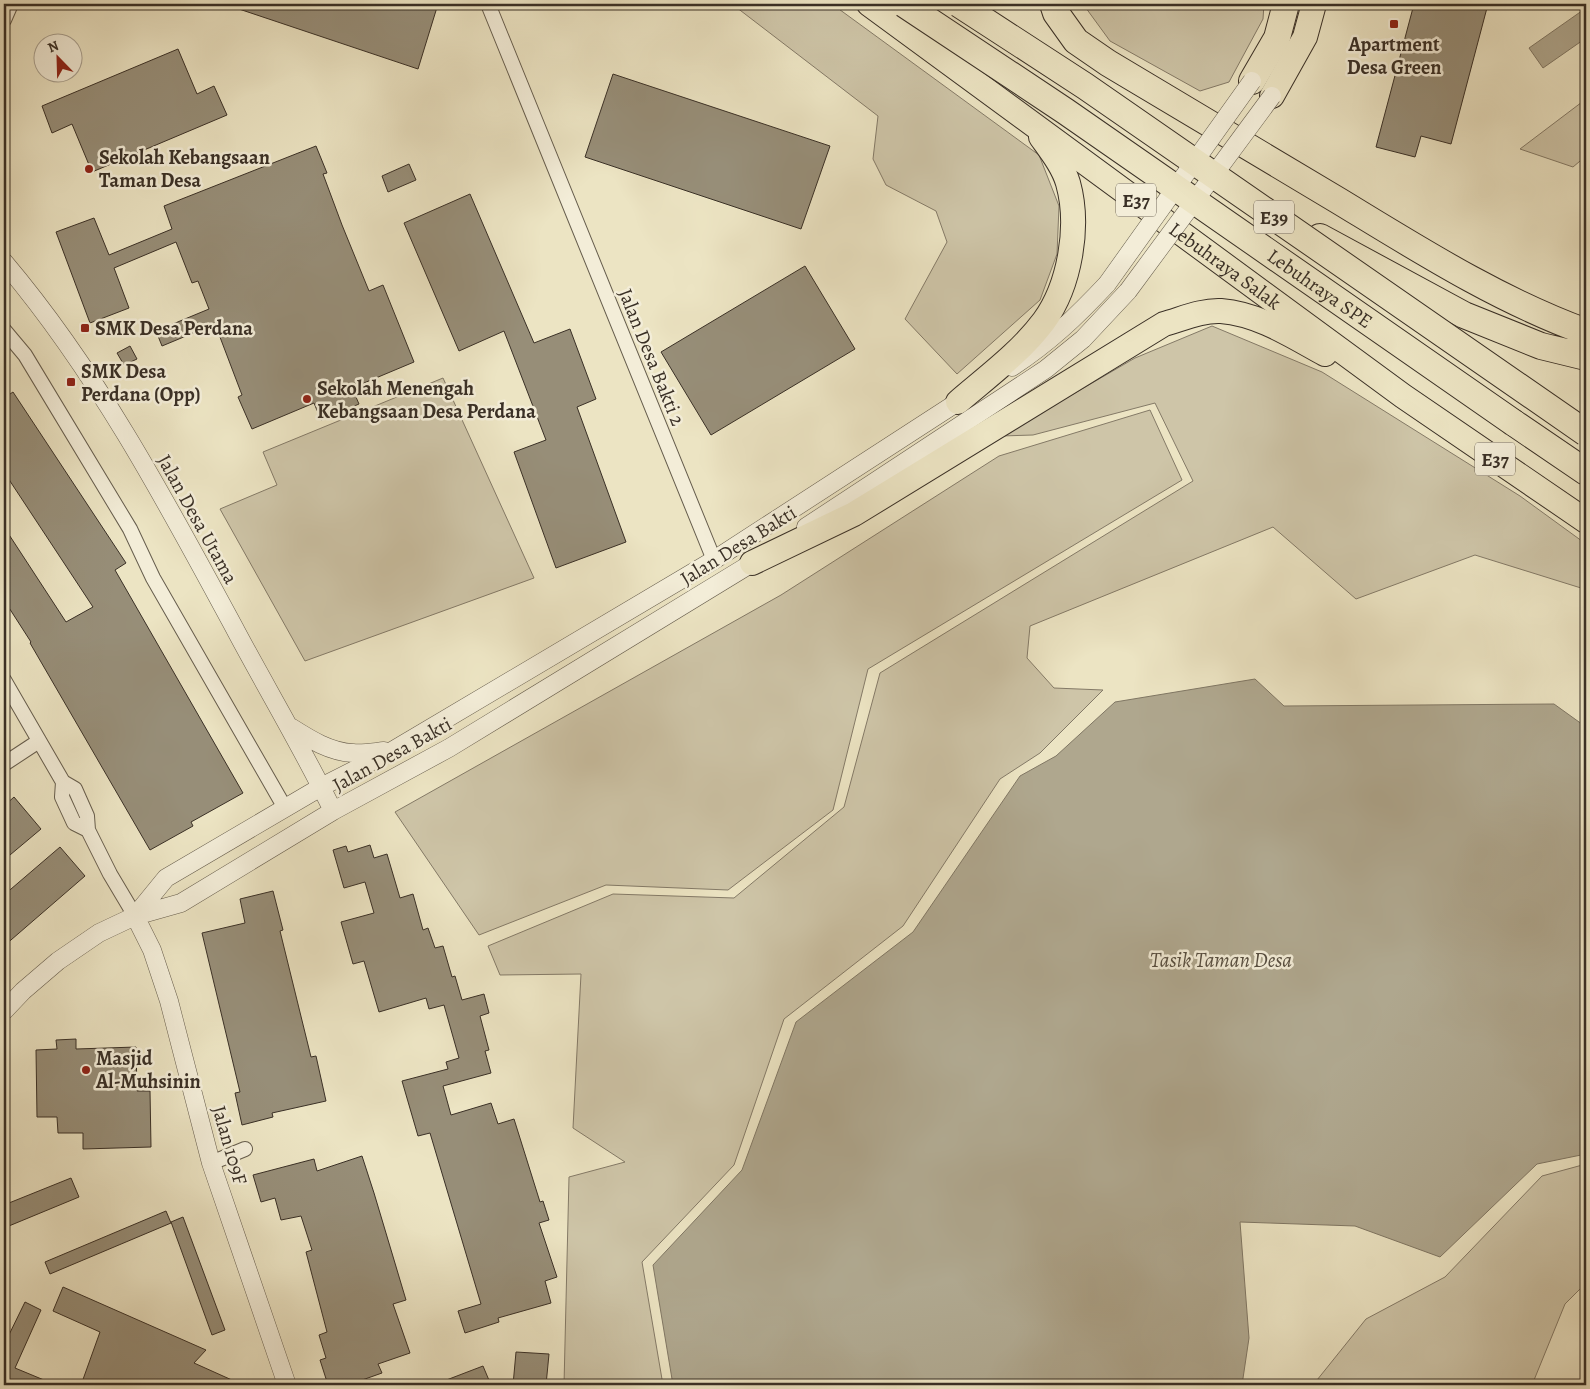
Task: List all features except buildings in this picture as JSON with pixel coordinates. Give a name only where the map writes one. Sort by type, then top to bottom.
[{"type":"highway","name":"Lebuhraya Salak","points":[[869,4],[1403,396],[1586,521]]},
{"type":"highway","name":"Lebuhraya SPE","points":[[904,4],[1065,111],[1586,472]]},
{"type":"highway","name":"Lebuhraya SPE","points":[[959,4],[1085,86],[1586,434]]},
{"type":"highway","points":[[971,4],[1530,385],[1586,434]]},
{"type":"highway","points":[[1053,4],[1056,13],[1076,41],[1108,63],[1398,238],[1469,278],[1586,332]]},
{"type":"highway","points":[[1262,89],[1286,4]]},
{"type":"highway","points":[[1262,89],[1305,37],[1314,4]]},
{"type":"highway","points":[[958,402],[1023,345],[1044,321],[1056,300],[1072,252],[1072,204],[1067,181],[1056,159],[1028,121]]},
{"type":"highway","points":[[1250,195],[1315,235],[1464,315],[1541,346],[1586,357]]},
{"type":"highway","points":[[752,563],[854,514],[1164,324],[1197,314],[1220,311],[1251,316],[1274,326],[1403,396]]},
{"type":"street","points":[[4,20],[11,4]]},
{"type":"street","name":"Jalan Desa Bakti 2","points":[[488,4],[714,560]]},
{"type":"street","name":"Jalan Desa Bakti","points":[[135,916],[166,878],[321,787],[392,751],[714,560],[1047,343],[1069,324],[1107,284],[1262,89]]},
{"type":"street","name":"Jalan Desa Bakti","points":[[4,1011],[23,991],[58,961],[99,933],[135,916],[181,903],[333,811],[449,748],[752,563],[1046,369],[1084,339],[1128,291],[1262,89]]},
{"type":"street","name":"Jalan Desa Utama","points":[[4,262],[35,299],[114,414],[192,549],[333,811]]},
{"type":"street","points":[[4,330],[25,355],[130,529],[152,578],[285,808]]},
{"type":"street","points":[[4,680],[63,782],[75,789],[87,816],[88,830],[110,874],[135,916]]},
{"type":"street","points":[[288,726],[323,746],[338,751],[353,753],[392,751]]},
{"type":"street","points":[[4,764],[39,741]]},
{"type":"street","name":"Jalan 109F","points":[[135,916],[152,950],[169,1001],[211,1163],[286,1385]]},
{"type":"street","points":[[211,1163],[244,1149]]},
{"type":"shaded area","points":[[732,4],[832,4],[1039,155],[1059,206],[1057,254],[1040,300],[957,374],[905,319],[947,242],[936,211],[886,185],[873,159],[878,116]]},
{"type":"shaded area","points":[[1083,4],[1264,4],[1263,19],[1229,82],[1200,91],[1110,41]]},
{"type":"shaded area","points":[[1586,99],[1586,156],[1573,167],[1520,149]]},
{"type":"shaded area","points":[[1212,326],[1322,372],[1520,496],[1586,544],[1586,592],[1581,588],[1475,555],[1356,599],[1273,527],[1030,626],[1027,658],[1054,688],[1103,690],[1040,753],[1000,779],[903,926],[784,1019],[734,1165],[642,1262],[663,1385],[564,1385],[569,1177],[625,1162],[573,1128],[581,974],[500,975],[488,946],[613,894],[734,898],[844,807],[880,673],[1193,481],[1155,403],[1033,435],[1001,436],[1135,358]]},
{"type":"shaded area","points":[[443,378],[534,578],[305,661],[220,509],[277,485],[263,452]]},
{"type":"shaded area","points":[[1150,410],[1182,480],[868,669],[833,810],[728,890],[606,885],[479,935],[395,812],[781,595],[999,456]]},
{"type":"shaded area","points":[[1586,1164],[1586,1283],[1565,1304],[1532,1385],[1313,1385],[1366,1319],[1445,1277],[1542,1176]]},
{"type":"water","points":[[1586,8],[1586,38],[1543,68],[1529,48]]},
{"type":"water","name":"Tasik Taman Desa","points":[[1255,679],[1284,706],[1554,704],[1586,727],[1586,1154],[1537,1164],[1440,1257],[1355,1226],[1240,1222],[1249,1338],[1242,1385],[673,1385],[653,1265],[742,1170],[796,1022],[913,932],[1020,776],[1056,756],[1115,702]]},
{"type":"place","name":"Apartment Desa Green","points":[[1394,24]]},
{"type":"place","name":"Sekolah Kebangsaan Taman Desa","points":[[89,169]]},
{"type":"place","name":"SMK Desa Perdana","points":[[85,328]]},
{"type":"place","name":"SMK Desa Perdana (Opp)","points":[[71,382]]},
{"type":"place","name":"Sekolah Menengah Kebangsaan Desa Perdana","points":[[307,399]]},
{"type":"place","name":"Masjid Al-Muhsinin","points":[[86,1070]]}]
